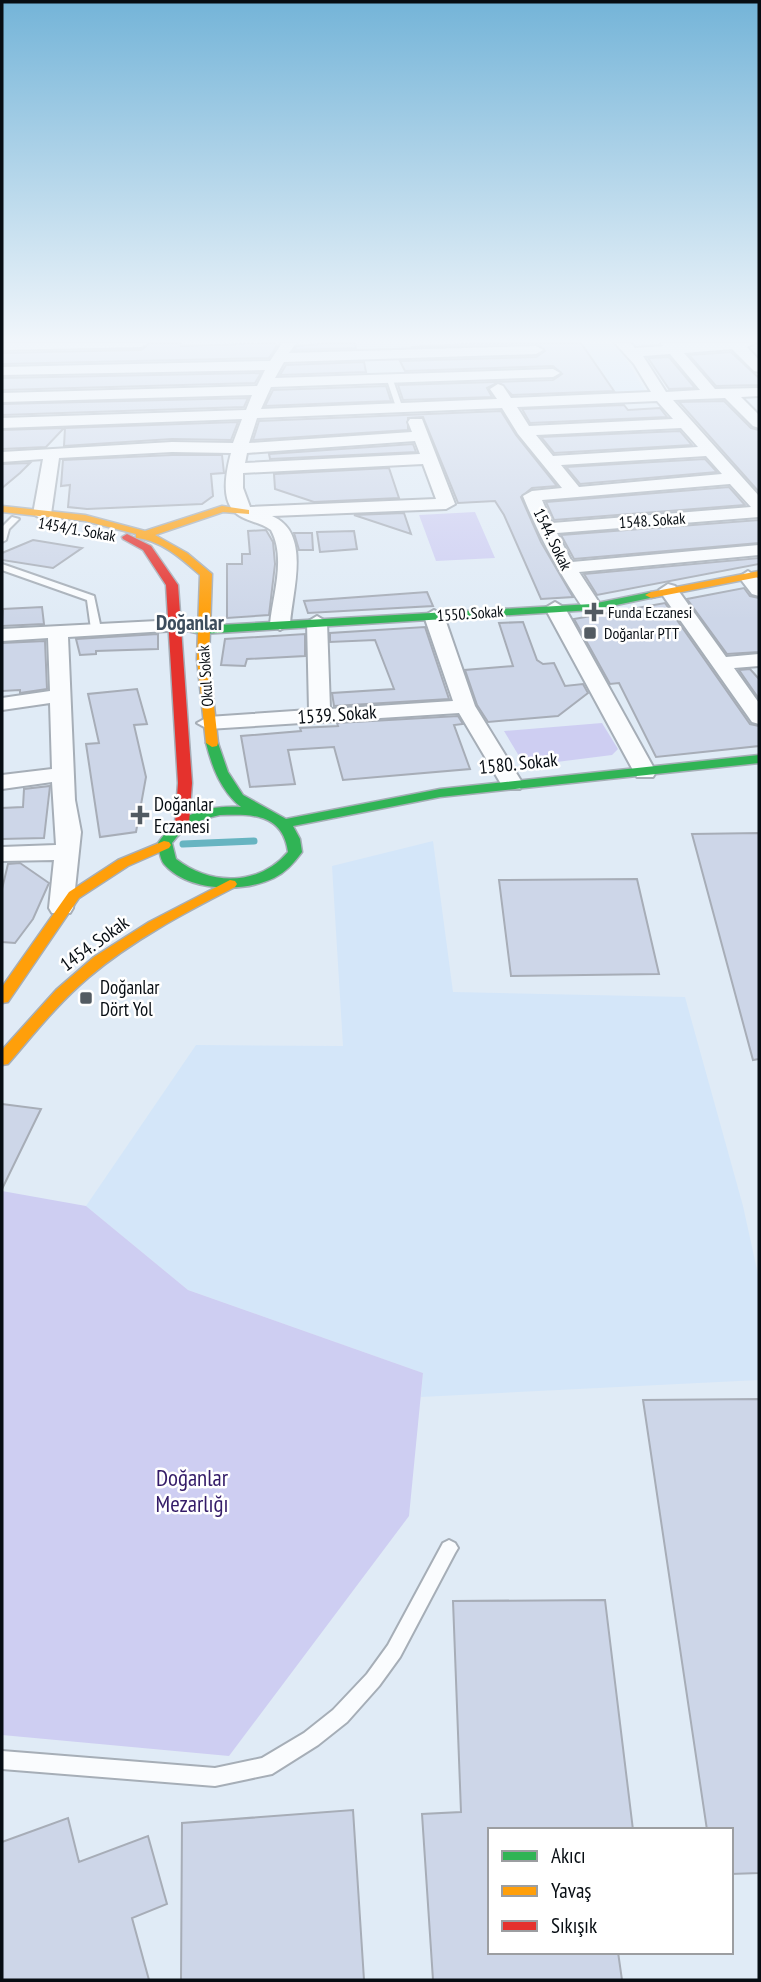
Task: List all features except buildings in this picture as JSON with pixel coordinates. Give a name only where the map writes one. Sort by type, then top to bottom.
[{"type":"main road","points":[[148,540],[222,509],[246,512]]},
{"type":"main road","points":[[6,515],[42,514],[119,524],[148,540],[170,542],[228,524],[246,512]]},
{"type":"main road","name":"1454/1. Sokak","points":[[6,515],[148,540]]},
{"type":"main road","points":[[148,540],[172,585],[177,626],[185,783],[182,823]]},
{"type":"main road","points":[[170,542],[206,574]]},
{"type":"main road","name":"Okul Sokak","points":[[210,553],[201,630],[208,723],[227,786],[240,800],[260,813]]},
{"type":"main road","name":"1550. Sokak","points":[[177,626],[201,630],[592,607],[641,599],[668,590],[755,580]]},
{"type":"main road","name":"1580. Sokak","points":[[284,824],[440,793],[759,759]]},
{"type":"main road","points":[[2,998],[61,908],[74,894],[97,878],[164,845],[170,834],[182,823],[218,811],[260,813],[284,824],[295,840],[294,852],[286,864],[252,881],[230,884],[189,877],[174,869],[166,858],[164,845]]},
{"type":"main road","name":"1454. Sokak","points":[[2,1060],[83,975],[124,944],[230,884]]},
{"type":"street","points":[[244,435],[235,491],[238,505],[246,512],[272,520],[282,533],[286,556],[280,624]]},
{"type":"street","name":"1544. Sokak","points":[[527,435],[574,492]]},
{"type":"street","points":[[697,435],[757,502]]},
{"type":"street","points":[[2,457],[172,447],[242,448],[422,436],[428,460],[446,504],[246,512]]},
{"type":"street","points":[[547,461],[710,451]]},
{"type":"street","points":[[42,514],[52,454]]},
{"type":"street","points":[[237,468],[428,460]]},
{"type":"street","points":[[574,492],[736,478]]},
{"type":"street","name":"1544. Sokak","points":[[574,492],[532,496],[544,529],[565,568],[592,607]]},
{"type":"street","name":"1548. Sokak","points":[[544,529],[757,502]]},
{"type":"street","points":[[565,568],[759,550]]},
{"type":"street","points":[[668,590],[718,664],[759,718]]},
{"type":"street","points":[[555,608],[645,772]]},
{"type":"street","points":[[433,616],[465,706],[512,784]]},
{"type":"street","points":[[317,622],[320,715]]},
{"type":"street","points":[[2,635],[177,626]]},
{"type":"street","points":[[58,632],[62,774],[69,852],[61,908]]},
{"type":"street","points":[[718,664],[759,660]]},
{"type":"street","points":[[2,704],[59,696]]},
{"type":"street","name":"1539. Sokak","points":[[208,723],[465,706]]},
{"type":"street","points":[[2,782],[62,774]]},
{"type":"street","points":[[2,854],[69,852]]},
{"type":"lane","points":[[2,540],[6,515]]},
{"type":"lane","points":[[2,568],[91,598],[96,629]]},
{"type":"lane","points":[[2,1760],[215,1777],[265,1767],[312,1739],[340,1716],[373,1680],[394,1651],[449,1548]]},
{"type":"shaded area","points":[[433,841],[453,992],[685,997],[743,1206],[759,1279],[759,1380],[421,1397],[423,1373],[188,1290],[86,1206],[196,1045],[343,1046],[332,866]]},
{"type":"green space","points":[[475,512],[495,558],[436,561],[419,515]]},
{"type":"green space","points":[[602,723],[618,749],[612,755],[525,766],[504,731]]},
{"type":"green space","name":"Doğanlar Mezarlığı","points":[[2,1191],[86,1206],[188,1290],[423,1373],[409,1516],[229,1756],[2,1735]]},
{"type":"waterway","points":[[183,844],[254,841]]},
{"type":"traffic: fast","points":[[177,626],[201,630],[592,607],[651,595]]},
{"type":"traffic: fast","points":[[212,743],[216,758],[233,792],[246,805],[283,823],[293,839],[295,852],[284,865],[270,875],[235,883],[198,878],[169,861],[165,843],[183,823],[194,817],[220,811],[260,813]]},
{"type":"traffic: fast","points":[[284,824],[440,793],[759,759]]},
{"type":"traffic: slow","points":[[2,509],[85,518],[136,530],[183,555],[206,574],[203,659],[212,743]]},
{"type":"traffic: slow","points":[[140,536],[222,509],[245,512]]},
{"type":"traffic: slow","points":[[651,595],[759,574]]},
{"type":"traffic: slow","points":[[2,998],[74,895],[123,863],[164,845]]},
{"type":"traffic: slow","points":[[2,1060],[41,1015],[83,974],[154,925],[230,884]]},
{"type":"traffic: jam","points":[[127,537],[147,548],[172,585],[185,783],[182,823]]},
{"type":"place","name":"Funda Eczanesi","points":[[594,612]]},
{"type":"place","name":"Doğanlar PTT","points":[[590,633]]},
{"type":"place","name":"Doğanlar Eczanesi","points":[[140,815]]},
{"type":"place","name":"Doğanlar Dört Yol","points":[[86,998]]},
{"type":"district","name":"Doğanlar","points":[[190,622]]}]
